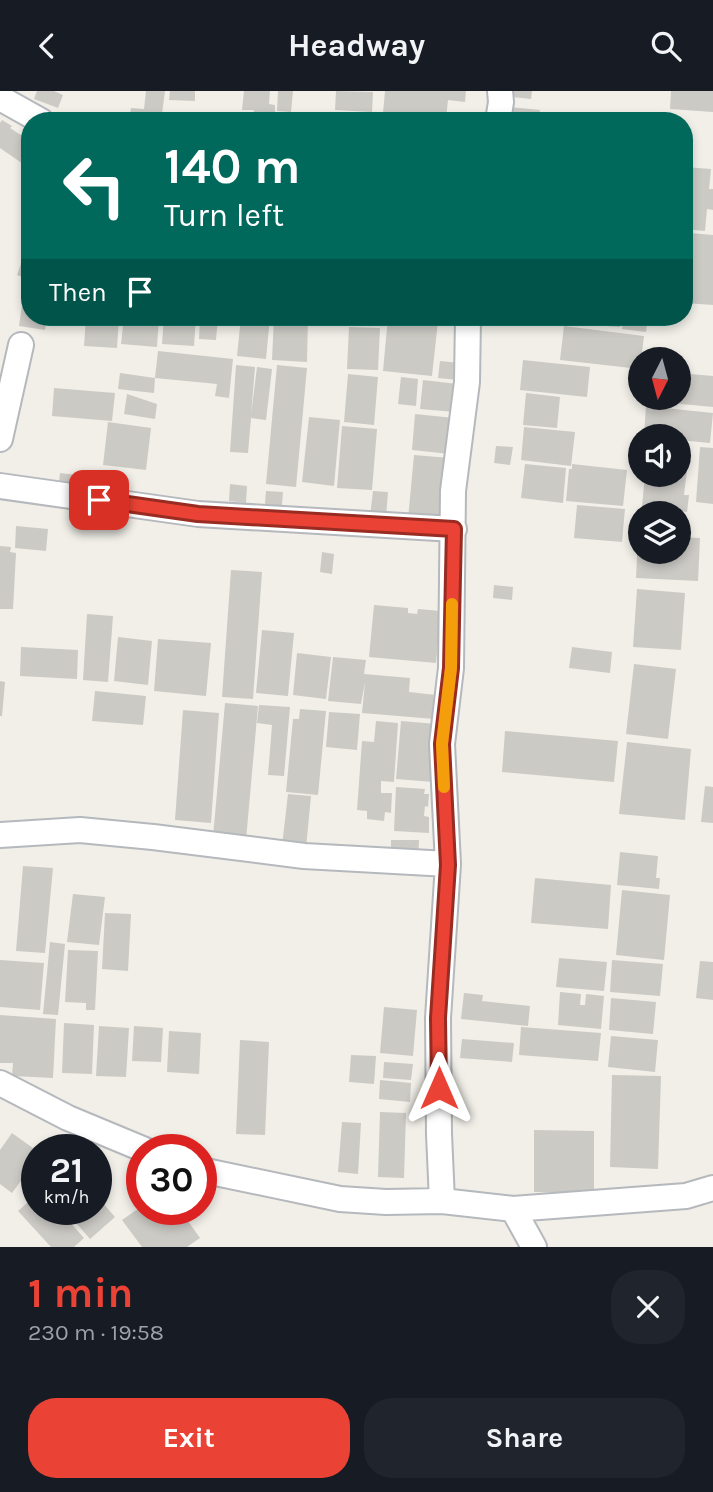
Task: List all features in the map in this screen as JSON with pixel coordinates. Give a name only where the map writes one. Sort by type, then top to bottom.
[{"type":"street","points":[[500,91],[500,112]]},
{"type":"street","points":[[2,96],[27,112]]},
{"type":"street","points":[[442,1201],[438,1018],[448,865],[442,744],[451,668],[453,491],[467,382],[468,326]]},
{"type":"street","points":[[0,439],[21,345]]},
{"type":"street","points":[[0,486],[198,514],[454,529]]},
{"type":"street","points":[[0,835],[80,830],[304,856],[448,865]]},
{"type":"street","points":[[0,1083],[68,1118],[126,1142]]},
{"type":"street","points":[[217,1173],[340,1199],[442,1201],[513,1209],[686,1196],[713,1188]]},
{"type":"street","points":[[513,1209],[534,1247]]},
{"type":"building","points":[[37,91],[54,91],[63,95],[58,108],[34,99]]},
{"type":"building","points":[[146,91],[165,91],[162,112],[130,112],[131,108],[144,109]]},
{"type":"building","points":[[170,91],[195,91],[195,101],[169,100]]},
{"type":"building","points":[[244,91],[270,91],[269,104],[275,105],[275,112],[242,110]]},
{"type":"building","points":[[278,91],[293,91],[291,112],[277,111]]},
{"type":"building","points":[[336,91],[373,92],[372,112],[335,110]]},
{"type":"building","points":[[385,91],[466,91],[465,102],[448,100],[447,112],[383,112]]},
{"type":"building","points":[[513,91],[532,91],[531,99],[513,97]]},
{"type":"building","points":[[671,91],[713,91],[713,112],[670,109]]},
{"type":"building","points":[[510,107],[540,110],[540,112],[510,112]]},
{"type":"building","points":[[2,120],[21,135],[21,163],[0,148]]},
{"type":"building","points":[[693,168],[711,169],[709,189],[713,189],[713,210],[707,209],[705,231],[693,230]]},
{"type":"building","points":[[693,233],[713,235],[713,305],[693,304]]},
{"type":"building","points":[[21,312],[21,326],[46,326],[45,330],[19,326]]},
{"type":"building","points":[[85,326],[118,326],[117,348],[84,346]]},
{"type":"building","points":[[123,326],[158,326],[157,347],[121,344]]},
{"type":"building","points":[[163,326],[195,326],[194,346],[162,344]]},
{"type":"building","points":[[200,326],[217,326],[216,340],[199,339]]},
{"type":"building","points":[[240,326],[269,326],[266,359],[237,356]]},
{"type":"building","points":[[274,326],[308,326],[307,362],[272,360]]},
{"type":"building","points":[[387,326],[437,326],[432,376],[383,371]]},
{"type":"building","points":[[564,326],[644,336],[643,347],[628,347],[628,368],[560,360]]},
{"type":"building","points":[[622,326],[647,326],[646,332],[622,329]]},
{"type":"building","points":[[349,327],[380,328],[378,370],[347,369]]},
{"type":"building","points":[[158,351],[233,359],[229,398],[215,396],[217,384],[155,378]]},
{"type":"building","points":[[523,360],[590,367],[587,397],[520,390]]},
{"type":"building","points":[[440,361],[460,363],[458,380],[438,378]]},
{"type":"building","points":[[236,365],[255,367],[251,415],[257,367],[272,369],[266,420],[251,418],[248,453],[230,452]]},
{"type":"building","points":[[277,365],[307,368],[296,487],[266,484]]},
{"type":"building","points":[[120,373],[155,378],[154,393],[118,389]]},
{"type":"building","points":[[348,374],[378,377],[374,425],[344,422]]},
{"type":"building","points":[[691,374],[713,376],[713,407],[691,405]]},
{"type":"building","points":[[401,377],[418,379],[416,406],[398,404]]},
{"type":"building","points":[[423,380],[458,384],[455,412],[420,409]]},
{"type":"building","points":[[54,388],[115,393],[112,421],[52,416]]},
{"type":"building","points":[[526,393],[560,397],[557,428],[523,425]]},
{"type":"building","points":[[127,394],[157,404],[155,419],[124,414]]},
{"type":"building","points":[[646,410],[713,413],[710,443],[691,441],[691,424],[645,424]]},
{"type":"building","points":[[415,414],[454,418],[450,454],[412,450]]},
{"type":"building","points":[[309,417],[340,420],[334,486],[302,482]]},
{"type":"building","points":[[108,422],[151,428],[146,470],[103,465]]},
{"type":"building","points":[[342,426],[377,429],[372,490],[337,488]]},
{"type":"building","points":[[524,427],[575,432],[571,466],[521,460]]},
{"type":"building","points":[[496,446],[513,447],[510,465],[494,463]]},
{"type":"building","points":[[700,447],[713,448],[713,504],[696,502]]},
{"type":"building","points":[[414,455],[450,458],[445,522],[408,519]]},
{"type":"building","points":[[525,464],[566,468],[563,503],[521,498]]},
{"type":"building","points":[[572,464],[627,470],[623,506],[566,501],[569,469],[572,469]]},
{"type":"building","points":[[60,473],[86,476],[84,494],[58,492]]},
{"type":"building","points":[[230,484],[247,486],[246,503],[229,501]]},
{"type":"building","points":[[644,487],[685,487],[684,495],[689,495],[688,501],[643,501]]},
{"type":"building","points":[[266,491],[283,492],[281,517],[264,516]]},
{"type":"building","points":[[373,491],[388,492],[386,517],[370,516]]},
{"type":"building","points":[[577,505],[625,509],[622,542],[574,538]]},
{"type":"building","points":[[16,526],[48,529],[46,551],[15,548]]},
{"type":"building","points":[[691,538],[700,538],[698,581],[636,578],[637,564],[691,564]]},
{"type":"building","points":[[0,546],[11,547],[10,552],[16,553],[13,609],[0,609]]},
{"type":"building","points":[[322,552],[334,554],[332,574],[320,572]]},
{"type":"building","points":[[231,570],[262,572],[253,699],[222,697]]},
{"type":"building","points":[[494,585],[513,587],[512,600],[493,598]]},
{"type":"building","points":[[637,589],[685,593],[681,650],[633,647]]},
{"type":"building","points":[[374,605],[408,608],[408,613],[417,614],[418,609],[441,611],[436,663],[369,657]]},
{"type":"building","points":[[87,614],[113,616],[108,682],[83,680]]},
{"type":"building","points":[[262,630],[294,633],[288,696],[256,693]]},
{"type":"building","points":[[118,637],[152,641],[148,685],[114,681]]},
{"type":"building","points":[[158,639],[211,643],[206,696],[154,691]]},
{"type":"building","points":[[21,647],[78,650],[77,679],[20,676]]},
{"type":"building","points":[[572,647],[612,652],[610,673],[569,668]]},
{"type":"building","points":[[297,653],[331,657],[326,699],[293,695]]},
{"type":"building","points":[[333,657],[366,660],[364,674],[410,678],[409,692],[436,695],[434,719],[362,713],[365,682],[361,704],[328,701]]},
{"type":"building","points":[[634,664],[676,669],[668,739],[626,734]]},
{"type":"building","points":[[0,681],[5,682],[2,716],[0,716]]},
{"type":"building","points":[[95,691],[146,696],[143,725],[92,721]]},
{"type":"building","points":[[225,703],[258,706],[246,840],[213,837]]},
{"type":"building","points":[[259,705],[290,707],[284,776],[268,775],[272,725],[257,723]]},
{"type":"building","points":[[300,709],[326,711],[318,795],[286,792],[293,719],[299,719]]},
{"type":"building","points":[[183,710],[219,713],[211,823],[175,820]]},
{"type":"building","points":[[329,712],[360,714],[357,750],[326,747]]},
{"type":"building","points":[[376,721],[398,723],[394,782],[381,781],[381,793],[392,793],[391,813],[385,812],[384,821],[367,819],[367,811],[357,810],[362,741],[374,742]]},
{"type":"building","points":[[401,721],[437,724],[433,782],[396,779]]},
{"type":"building","points":[[505,731],[618,741],[614,782],[502,772]]},
{"type":"building","points":[[627,742],[691,749],[685,820],[619,814]]},
{"type":"building","points":[[705,786],[713,787],[713,823],[701,822]]},
{"type":"building","points":[[396,787],[425,789],[424,794],[429,794],[424,816],[429,817],[429,833],[394,831]]},
{"type":"building","points":[[288,794],[311,796],[306,848],[282,846]]},
{"type":"building","points":[[391,840],[419,840],[418,861],[391,861]]},
{"type":"building","points":[[620,852],[658,856],[656,878],[660,878],[659,889],[617,885]]},
{"type":"building","points":[[23,866],[53,868],[45,953],[16,951]]},
{"type":"building","points":[[535,878],[611,885],[608,929],[531,923]]},
{"type":"building","points":[[622,890],[670,895],[664,960],[616,955]]},
{"type":"building","points":[[73,894],[105,897],[99,945],[67,942]]},
{"type":"building","points":[[105,913],[131,914],[128,971],[102,969]]},
{"type":"building","points":[[50,942],[65,944],[58,1015],[43,1014]]},
{"type":"building","points":[[68,950],[98,951],[95,1010],[86,1010],[86,1003],[65,1002]]},
{"type":"building","points":[[559,958],[607,962],[604,991],[556,987]]},
{"type":"building","points":[[0,960],[44,963],[40,1010],[0,1007]]},
{"type":"building","points":[[612,960],[663,964],[660,996],[610,992]]},
{"type":"building","points":[[700,961],[713,962],[713,1000],[696,998]]},
{"type":"building","points":[[560,992],[581,994],[580,1005],[585,1005],[586,994],[604,996],[601,1029],[558,1025]]},
{"type":"building","points":[[464,993],[483,995],[482,1001],[530,1006],[528,1026],[461,1019]]},
{"type":"building","points":[[611,998],[656,1002],[653,1034],[609,1030]]},
{"type":"building","points":[[384,1007],[417,1010],[413,1056],[380,1053]]},
{"type":"building","points":[[0,1015],[56,1019],[53,1078],[12,1076],[13,1063],[0,1063]]},
{"type":"building","points":[[64,1023],[94,1025],[92,1074],[62,1073]]},
{"type":"building","points":[[99,1026],[129,1028],[126,1077],[96,1076]]},
{"type":"building","points":[[134,1026],[163,1028],[161,1062],[132,1061]]},
{"type":"building","points":[[521,1027],[601,1033],[598,1061],[519,1055]]},
{"type":"building","points":[[169,1031],[201,1033],[199,1074],[167,1072]]},
{"type":"building","points":[[611,1036],[658,1040],[655,1072],[608,1067]]},
{"type":"building","points":[[462,1039],[514,1043],[512,1062],[460,1058]]},
{"type":"building","points":[[240,1040],[269,1042],[265,1135],[236,1134]]},
{"type":"building","points":[[351,1055],[376,1056],[374,1084],[349,1082]]},
{"type":"building","points":[[384,1062],[413,1064],[411,1080],[383,1078]]},
{"type":"building","points":[[612,1075],[661,1076],[658,1169],[610,1167]]},
{"type":"building","points":[[380,1080],[411,1083],[410,1102],[379,1099]]},
{"type":"building","points":[[380,1112],[406,1113],[404,1178],[378,1177]]},
{"type":"building","points":[[342,1122],[361,1123],[358,1174],[338,1172]]},
{"type":"building","points":[[534,1130],[594,1131],[594,1193],[534,1192]]},
{"type":"building","points":[[12,1133],[21,1139],[21,1181],[12,1193],[0,1184],[0,1150]]},
{"type":"building","points":[[126,1217],[126,1225],[191,1225],[200,1238],[187,1247],[142,1247],[122,1220]]},
{"type":"building","points":[[31,1225],[72,1225],[84,1238],[74,1247],[51,1247]]},
{"type":"building","points":[[78,1225],[106,1225],[90,1239]]},
{"type":"slow traffic","points":[[444,787],[442,744],[451,668],[452,604]]},
{"type":"route","points":[[99,500],[198,514],[454,529],[451,668],[442,744],[448,865],[438,1018],[439,1088]]}]
